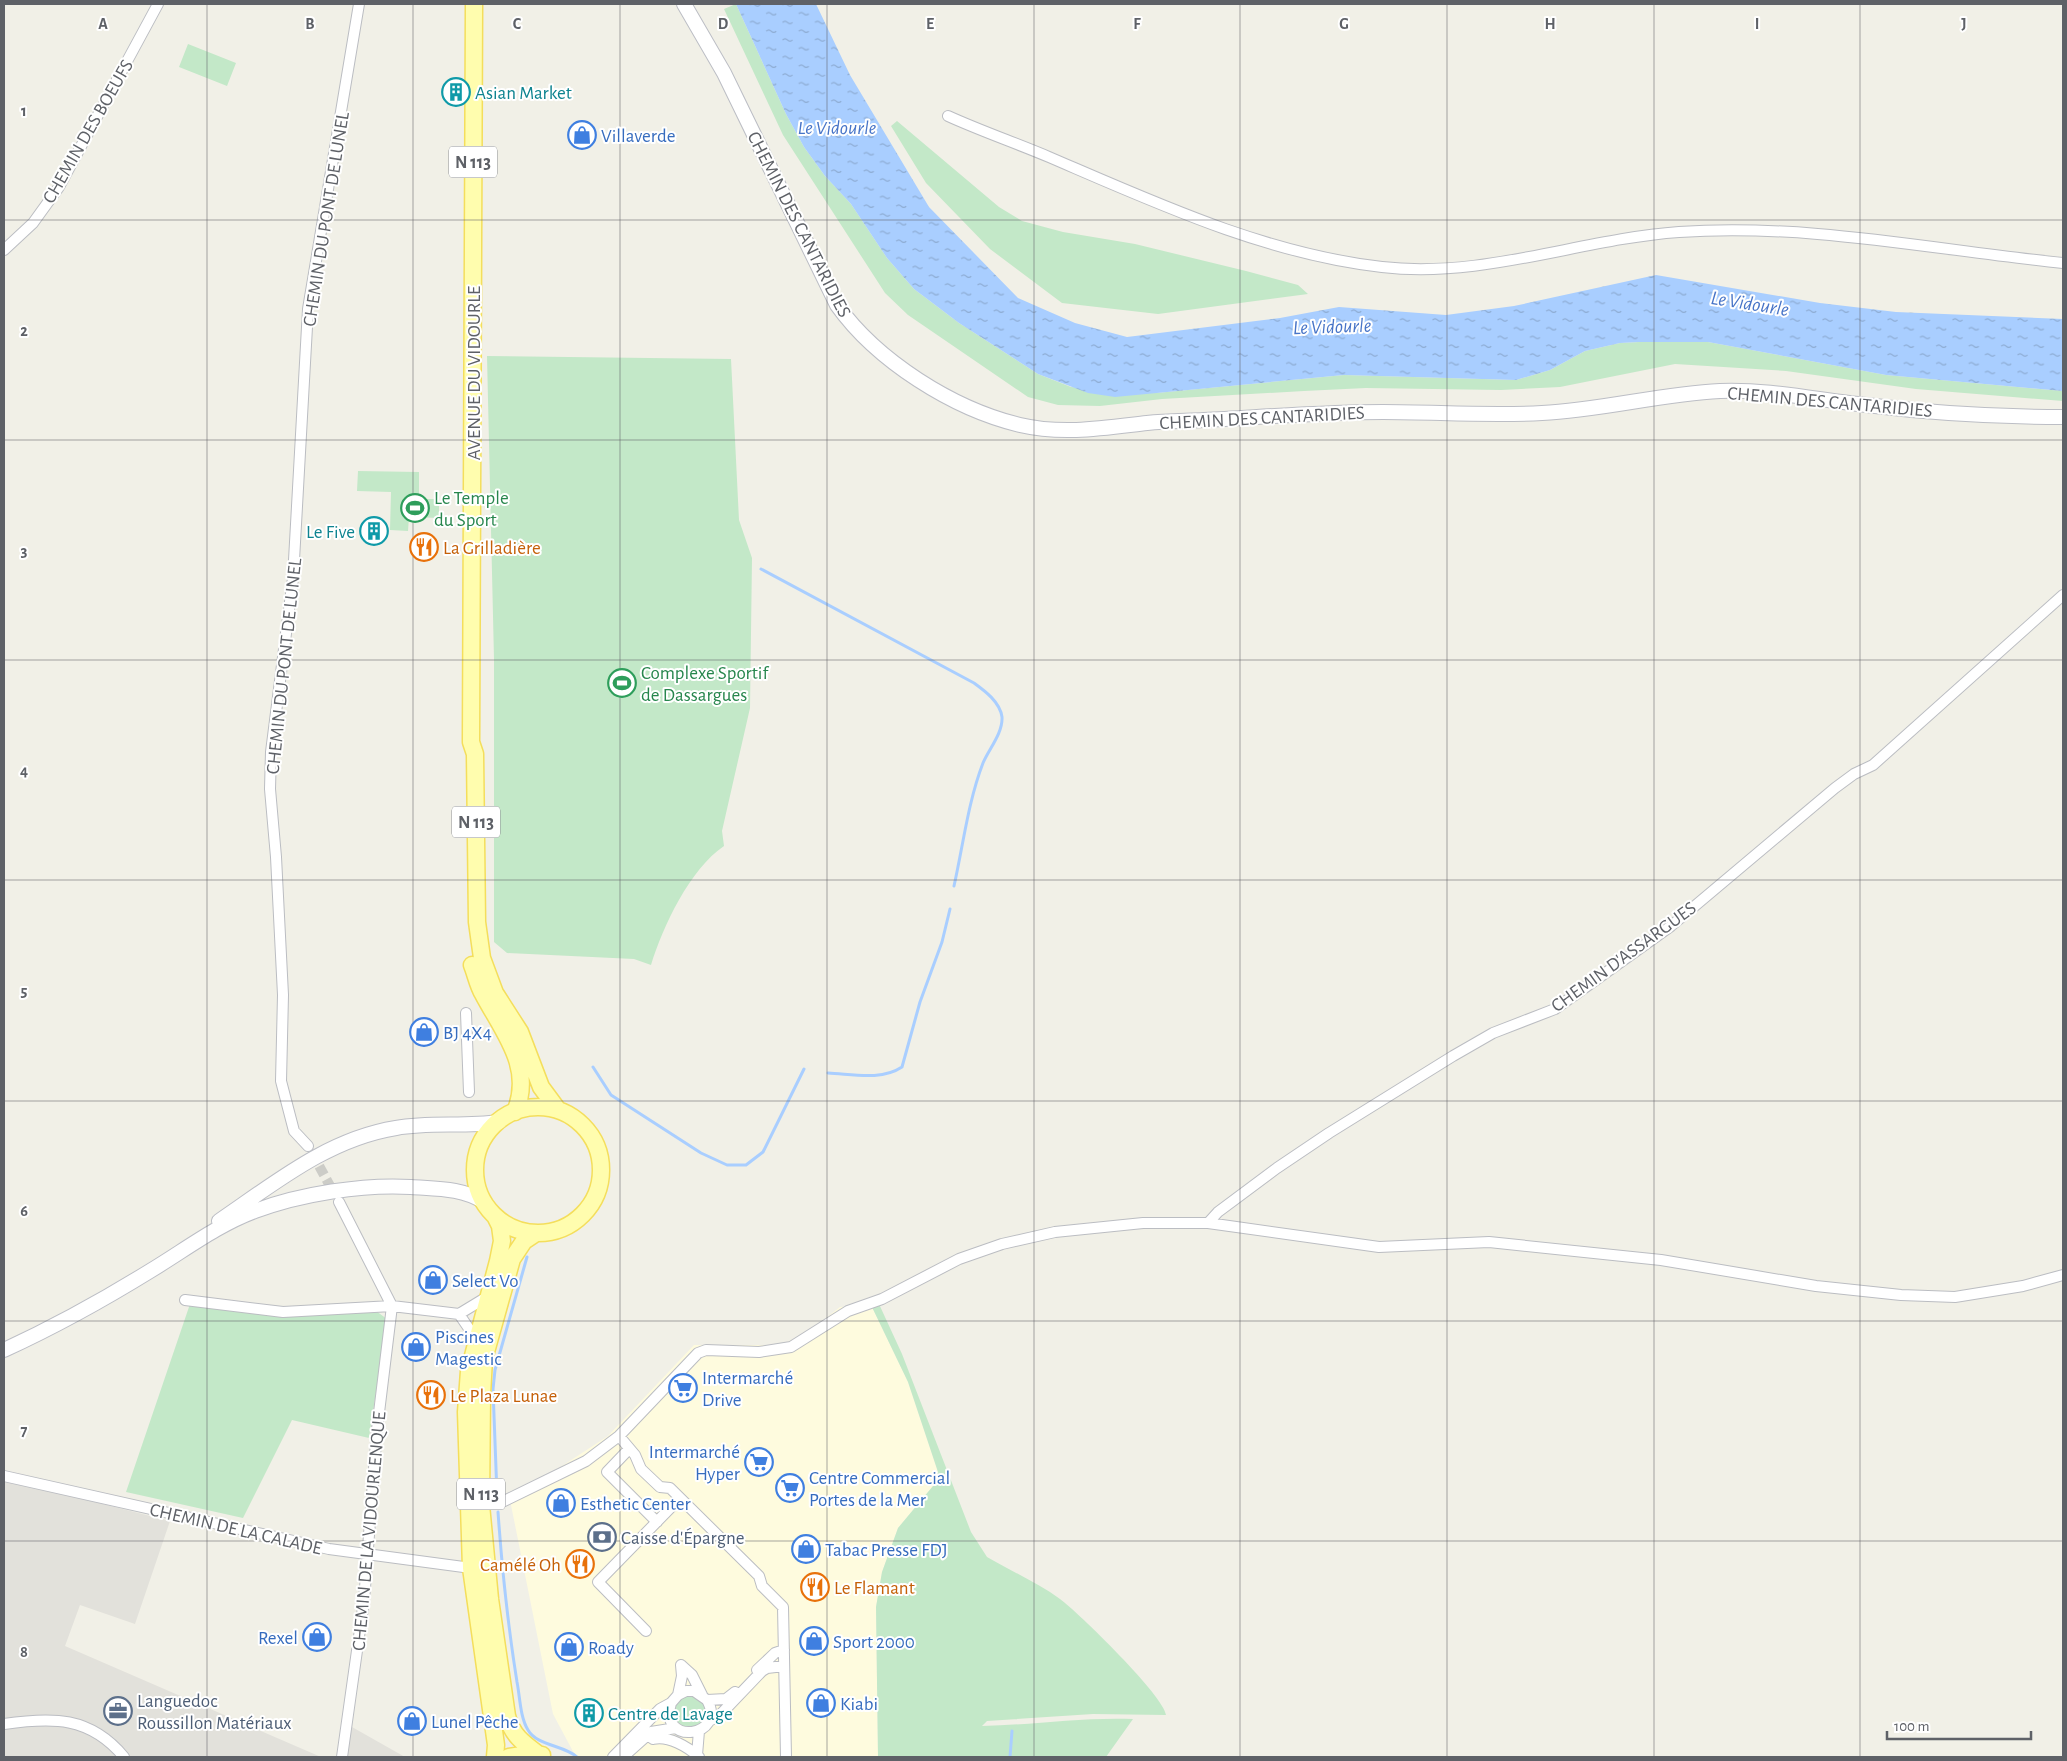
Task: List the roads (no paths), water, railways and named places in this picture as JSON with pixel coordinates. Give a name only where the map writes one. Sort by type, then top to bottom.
[{"type":"main road","name":"AVENUE DU VIDOURLE","points":[[474,4],[471,742],[468,754],[467,940],[481,992],[511,1044],[520,1072],[522,1085],[515,1112]]},
{"type":"main road","name":"AVENUE DU VIDOURLE","points":[[471,742],[475,754],[477,922],[482,958],[495,993],[520,1032],[541,1087],[558,1110]]},
{"type":"main road","points":[[540,1107],[558,1110],[570,1116],[590,1134],[599,1153],[601,1174],[594,1200],[580,1216],[563,1228],[536,1233],[518,1230],[495,1216],[484,1202],[477,1181],[477,1159],[484,1138],[498,1122],[515,1112],[540,1107]]},
{"type":"main road","name":"N 113","points":[[494,1757],[496,1745],[471,1568],[466,1412],[469,1371],[502,1241],[500,1226],[495,1216]]},
{"type":"main road","name":"N 113","points":[[536,1233],[524,1241],[512,1259],[484,1359],[481,1505],[490,1599],[507,1716],[510,1727],[520,1741],[544,1756]]},
{"type":"main road","points":[[509,1757],[544,1756]]},
{"type":"street","name":"CHEMIN DES BOEUFS","points":[[4,250],[33,223],[59,187],[158,4]]},
{"type":"street","name":"CHEMIN DU PONT DE LUNEL","points":[[308,1146],[294,1131],[281,1081],[283,995],[276,858],[270,789],[271,752],[293,578],[308,308],[359,4]]},
{"type":"street","name":"CHEMIN DES CANTARIDIES","points":[[684,4],[718,61],[833,297],[854,329],[920,382],[962,403],[1019,425],[1060,431],[1090,431],[1150,422],[1320,414],[1379,412],[1543,413],[1616,406],[1690,394],[1722,391],[1983,414],[2063,417]]},
{"type":"street","points":[[948,116],[1190,216],[1279,245],[1349,263],[1386,268],[1424,269],[1489,264],[1658,235],[1746,231],[1805,233],[1900,241],[2063,263]]},
{"type":"street","name":"CHEMIN D'ASSARGUES","points":[[1208,1223],[1218,1212],[1292,1158],[1453,1056],[1493,1033],[1555,1009],[1671,926],[1835,788],[1854,774],[1874,765],[2063,595]]},
{"type":"street","points":[[466,1013],[469,1092]]},
{"type":"street","points":[[206,1234],[212,1225],[305,1162],[354,1139],[412,1126],[498,1122]]},
{"type":"street","points":[[4,1350],[99,1302],[206,1234],[217,1231],[254,1212],[275,1205],[355,1189],[402,1186],[462,1192],[484,1202]]},
{"type":"street","points":[[339,1202],[392,1306]]},
{"type":"street","points":[[481,1505],[500,1503],[586,1461],[619,1436],[698,1353],[706,1350],[759,1352],[791,1347],[806,1340],[835,1318],[882,1299],[959,1259],[1011,1242],[1055,1232],[1143,1222],[1208,1223],[1379,1247],[1489,1242],[1662,1260],[1816,1286],[1902,1295],[1956,1297],[2023,1286],[2063,1275]]},
{"type":"street","points":[[185,1300],[283,1312],[392,1306],[459,1314],[488,1297]]},
{"type":"street","name":"CHEMIN DE LA VIDOURLENQUE","points":[[342,1757],[364,1600],[376,1429],[392,1306]]},
{"type":"street","points":[[459,1314],[476,1339]]},
{"type":"street","points":[[619,1436],[635,1455],[641,1469],[660,1488],[670,1488],[760,1576],[762,1586],[784,1607],[786,1757]]},
{"type":"street","points":[[629,1449],[606,1472],[657,1522]]},
{"type":"street","name":"CHEMIN DE LA CALADE","points":[[4,1476],[329,1549],[471,1568]]},
{"type":"street","points":[[646,1630],[598,1582],[680,1498]]},
{"type":"street","points":[[613,1757],[660,1709],[675,1699],[690,1691],[705,1697],[726,1699],[772,1655],[784,1650]]},
{"type":"street","points":[[682,1746],[678,1729],[669,1714],[682,1676],[681,1665],[692,1675],[705,1697],[711,1712],[709,1721]]},
{"type":"street","points":[[623,1757],[655,1730],[678,1729],[688,1732],[699,1731],[709,1721],[719,1716],[767,1668],[784,1666]]},
{"type":"street","points":[[4,1724],[57,1719],[85,1727],[104,1737],[124,1757]]},
{"type":"street","points":[[649,1736],[653,1739],[666,1738],[698,1756],[699,1731]]},
{"type":"water","name":"Le Vidourle","points":[[736,4],[816,4],[850,75],[929,207],[1018,298],[1075,323],[1127,337],[1280,318],[1339,307],[1446,315],[1514,306],[1656,275],[1820,303],[1896,312],[2063,319],[2063,391],[1886,375],[1708,342],[1639,342],[1620,343],[1585,351],[1550,370],[1516,380],[1344,375],[1115,397],[1088,393],[1038,374],[959,323],[914,289],[887,258],[851,204],[825,176],[804,147],[786,114]]},
{"type":"waterway","points":[[761,569],[974,683],[991,697],[998,706],[1001,712],[1002,723],[978,778],[954,886]]},
{"type":"waterway","points":[[828,1073],[876,1075],[885,1074],[902,1067],[920,1002],[942,942],[950,909]]},
{"type":"waterway","points":[[593,1067],[611,1095],[701,1153],[727,1165],[746,1165],[763,1152],[804,1069]]},
{"type":"waterway","points":[[497,1495],[493,1389],[495,1370],[527,1257]]},
{"type":"waterway","points":[[498,1512],[508,1619],[523,1719],[532,1735],[577,1757]]},
{"type":"waterway","points":[[1010,1757],[1012,1731]]},
{"type":"tunnel","points":[[312,1153],[335,1195]]},
{"type":"place","name":"Asian Market","points":[[456,92]]},
{"type":"place","name":"Villaverde","points":[[582,135]]},
{"type":"place","name":"Le Temple du Sport","points":[[415,508]]},
{"type":"place","name":"Le Five","points":[[374,531]]},
{"type":"place","name":"La Grilladière","points":[[424,547]]},
{"type":"place","name":"Complexe Sportif de Dassargues","points":[[622,683]]},
{"type":"place","name":"BJ 4X4","points":[[424,1032]]},
{"type":"place","name":"Select Vo","points":[[433,1280]]},
{"type":"place","name":"Piscines Magestic","points":[[416,1347]]},
{"type":"place","name":"Intermarché Drive","points":[[683,1388]]},
{"type":"place","name":"Le Plaza Lunae","points":[[431,1395]]},
{"type":"place","name":"Intermarché Hyper","points":[[759,1462]]},
{"type":"place","name":"Centre Commercial Portes de la Mer","points":[[790,1488]]},
{"type":"place","name":"Esthetic Center","points":[[561,1503]]},
{"type":"place","name":"Caisse d'Épargne","points":[[602,1537]]},
{"type":"place","name":"Tabac Presse FDJ","points":[[806,1549]]},
{"type":"place","name":"Camélé Oh","points":[[580,1564]]},
{"type":"place","name":"Le Flamant","points":[[815,1587]]},
{"type":"place","name":"Rexel","points":[[317,1637]]},
{"type":"place","name":"Sport 2000","points":[[814,1641]]},
{"type":"place","name":"Roady","points":[[569,1647]]},
{"type":"place","name":"Kiabi","points":[[821,1703]]},
{"type":"place","name":"Languedoc Roussillon Matériaux","points":[[118,1711]]},
{"type":"place","name":"Centre de Lavage","points":[[589,1713]]},
{"type":"place","name":"Lunel Pêche","points":[[412,1721]]}]
